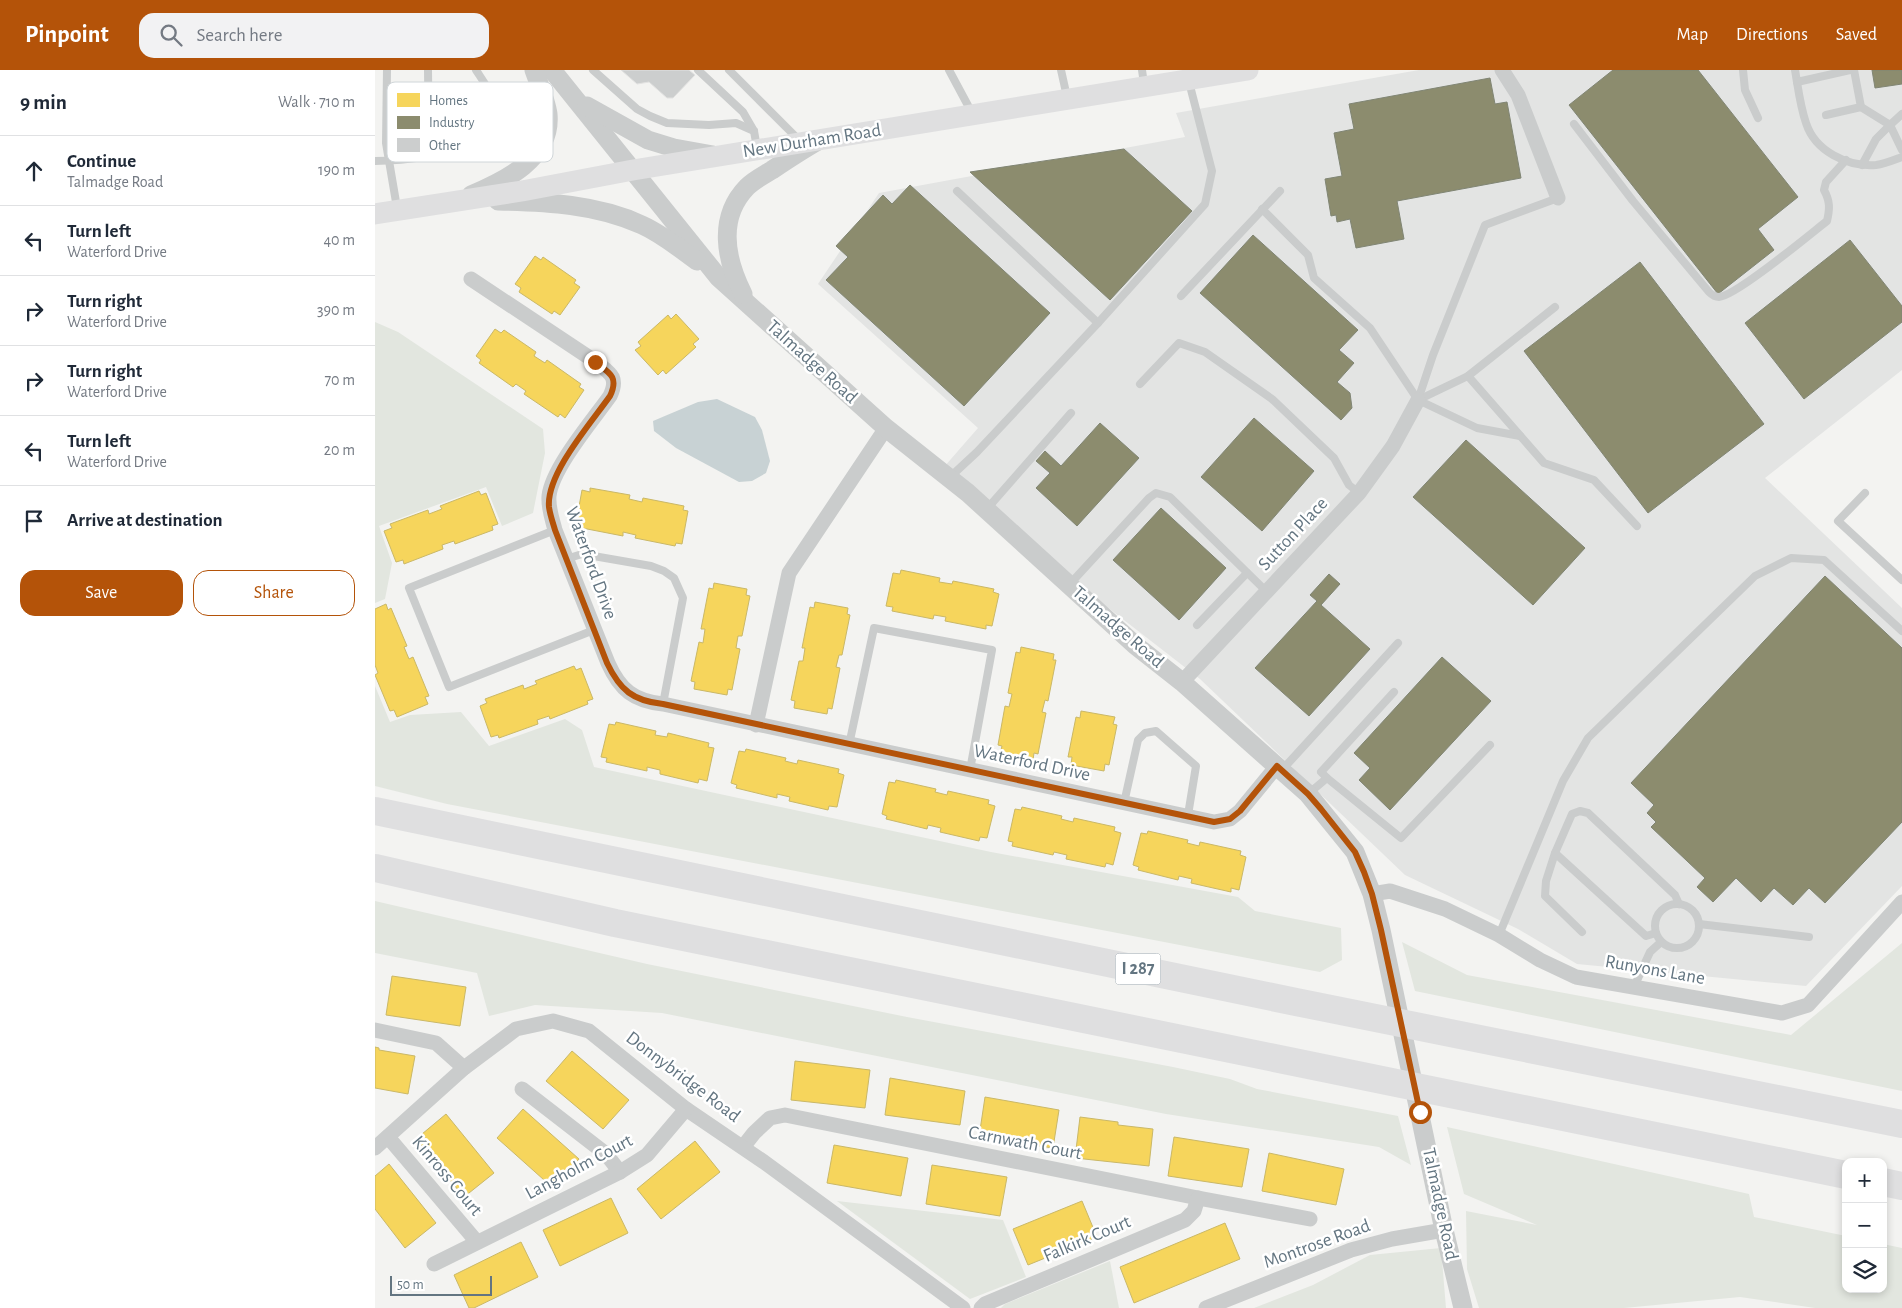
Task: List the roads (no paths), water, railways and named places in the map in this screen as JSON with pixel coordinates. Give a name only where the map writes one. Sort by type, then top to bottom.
[{"type":"highway","name":"I 287","points":[[375,810],[1315,1006],[1902,1124]]},
{"type":"highway","points":[[375,868],[615,923],[1842,1174]]},
{"type":"highway","points":[[1887,1183],[1902,1186]]},
{"type":"main road","name":"New Durham Road","points":[[375,214],[522,191],[719,156],[756,140],[810,141],[1067,99],[1143,78],[1188,80],[1248,70]]},
{"type":"street","points":[[534,70],[538,82]]},
{"type":"street","name":"Talmadge Road","points":[[553,70],[719,278],[886,428],[986,510],[1135,645],[1182,682],[1308,794],[1355,852],[1372,894],[1396,995],[1444,1230],[1462,1302]]},
{"type":"street","points":[[1502,70],[1518,96],[1558,198]]},
{"type":"street","points":[[575,98],[648,140],[674,148],[719,156]]},
{"type":"street","points":[[749,304],[734,275],[728,252],[729,217],[736,201],[747,186],[810,141]]},
{"type":"street","points":[[457,201],[516,174],[529,162]]},
{"type":"street","points":[[457,201],[541,202],[607,213],[641,225],[669,240],[719,278]]},
{"type":"street","name":"Waterford Drive","points":[[471,279],[595,362],[611,374],[614,380],[614,387],[610,396],[564,461],[554,479],[549,493],[549,508],[555,530],[607,663],[619,684],[633,696],[646,702],[663,704],[1214,822],[1230,819],[1240,811],[1279,768]]},
{"type":"street","name":"Sutton Place","points":[[1182,682],[1359,493],[1393,446],[1418,400]]},
{"type":"street","points":[[756,725],[789,573],[886,428]]},
{"type":"street","name":"Runyons Lane","points":[[1372,894],[1399,893],[1445,908],[1499,935],[1540,960],[1576,977],[1782,1013],[1808,1005],[1902,902]]},
{"type":"street","name":"Donnybridge Road","points":[[375,1148],[464,1068],[516,1029],[553,1021],[589,1031],[686,1109],[743,1147],[963,1308]]},
{"type":"street","points":[[375,1030],[435,1043],[464,1068]]},
{"type":"street","points":[[522,1089],[606,1154],[620,1172]]},
{"type":"street","name":"Langholm Court","points":[[434,1264],[620,1172],[647,1155],[686,1109]]},
{"type":"street","name":"Carnwath Court","points":[[743,1147],[769,1118],[785,1115],[1310,1219]]},
{"type":"street","name":"Kinross Court","points":[[388,1136],[477,1242]]},
{"type":"street","name":"Falkirk Court","points":[[981,1308],[985,1304],[1185,1220],[1194,1211],[1198,1198]]},
{"type":"street","name":"Montrose Road","points":[[1206,1308],[1351,1250],[1444,1230]]},
{"type":"lane","points":[[387,70],[387,152]]},
{"type":"lane","points":[[476,70],[483,82]]},
{"type":"lane","points":[[593,70],[637,109],[650,116],[667,123],[709,125],[736,123],[756,140]]},
{"type":"lane","points":[[698,70],[743,112],[756,140]]},
{"type":"lane","points":[[729,70],[810,141]]},
{"type":"lane","points":[[949,70],[973,115]]},
{"type":"lane","points":[[1061,70],[1067,99]]},
{"type":"lane","points":[[1743,70],[1745,90],[1758,118]]},
{"type":"lane","points":[[1795,70],[1806,125],[1825,151],[1862,165],[1878,165],[1902,157]]},
{"type":"lane","points":[[1797,82],[1850,70]]},
{"type":"lane","points":[[1854,70],[1861,107]]},
{"type":"lane","points":[[949,479],[977,452],[1098,323],[1205,204],[1213,171],[1188,80]]},
{"type":"lane","points":[[1826,115],[1861,107],[1889,125],[1902,150]]},
{"type":"lane","points":[[1862,165],[1876,139],[1902,114]]},
{"type":"lane","points":[[1574,124],[1633,200],[1715,297],[1721,297],[1742,286],[1827,221],[1830,208],[1829,200],[1824,190],[1826,182],[1846,160]]},
{"type":"lane","points":[[388,162],[398,210]]},
{"type":"lane","points":[[957,191],[1098,323]]},
{"type":"lane","points":[[1181,296],[1280,191]]},
{"type":"lane","points":[[1418,400],[1433,354],[1485,225],[1558,198]]},
{"type":"lane","points":[[1262,209],[1308,256],[1314,278],[1370,328],[1418,400],[1477,428],[1520,436]]},
{"type":"lane","points":[[1418,400],[1468,376],[1555,307]]},
{"type":"lane","points":[[1140,384],[1179,343],[1205,352],[1272,400],[1334,458],[1349,485],[1359,493]]},
{"type":"lane","points":[[1468,376],[1544,463],[1594,480],[1637,526]]},
{"type":"lane","points":[[986,510],[1071,413]]},
{"type":"lane","points":[[1069,585],[1149,498],[1157,493],[1170,497],[1267,592]]},
{"type":"lane","points":[[1865,493],[1838,521],[1902,580]]},
{"type":"lane","points":[[555,530],[409,588],[449,687],[595,630]]},
{"type":"lane","points":[[566,559],[582,554],[651,566],[664,571],[674,578],[683,598],[663,704]]},
{"type":"lane","points":[[1499,935],[1563,781],[1588,738],[1755,576],[1791,558],[1824,560],[1902,631]]},
{"type":"lane","points":[[1197,625],[1247,573]]},
{"type":"lane","points":[[849,745],[874,628],[992,650],[970,770]]},
{"type":"lane","points":[[1279,768],[1398,642]]},
{"type":"lane","points":[[1394,692],[1321,772],[1401,838],[1490,745]]},
{"type":"lane","points":[[1124,802],[1138,740],[1145,733],[1157,731],[1196,766],[1188,815]]},
{"type":"lane","points":[[1308,794],[1327,778]]},
{"type":"lane","points":[[1582,932],[1545,896],[1546,881],[1555,853],[1572,814],[1580,811],[1588,813],[1675,895],[1679,904]]},
{"type":"lane","points":[[1555,853],[1646,936],[1656,933]]},
{"type":"lane","points":[[1679,904],[1693,911],[1699,924],[1696,936],[1689,944],[1683,947],[1671,947],[1661,942],[1656,933],[1655,922],[1659,912],[1669,905],[1679,904]]},
{"type":"lane","points":[[1699,924],[1809,937]]},
{"type":"lane","points":[[1634,987],[1650,952],[1661,942]]}]
